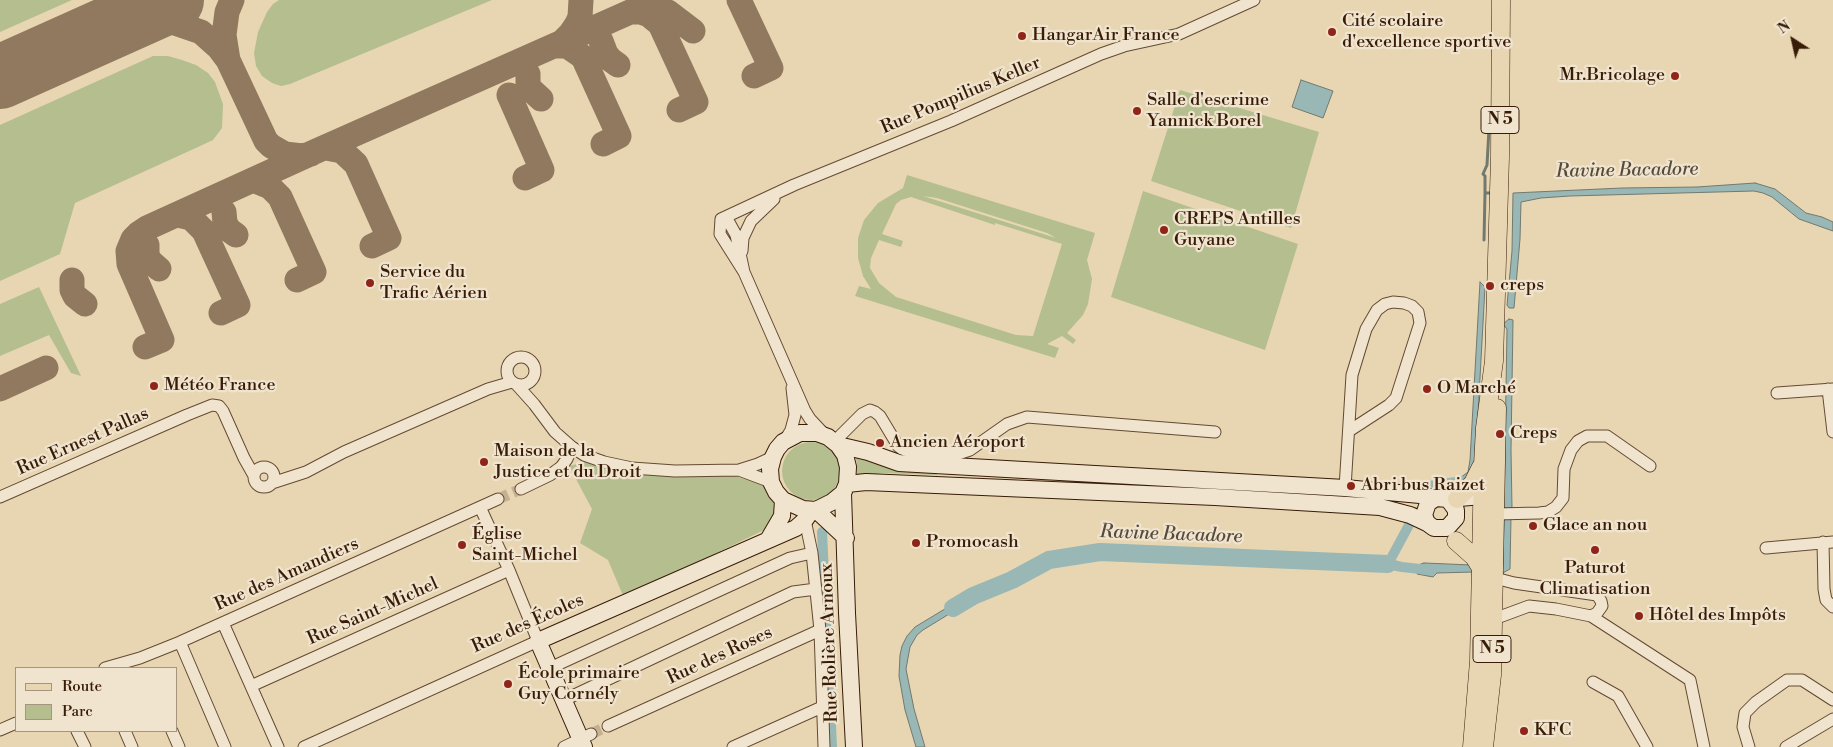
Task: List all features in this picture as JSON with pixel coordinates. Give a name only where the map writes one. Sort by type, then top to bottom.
[{"type":"main road","name":"N 5","points":[[1472,747],[1488,573],[1488,550],[1482,496],[1489,391],[1494,361],[1500,157],[1501,0]]},
{"type":"main road","name":"N 5","points":[[1488,550],[1498,513],[1498,390],[1494,361]]},
{"type":"main road","points":[[846,538],[811,513],[783,500],[776,492],[770,470],[773,457],[783,442],[805,433],[816,433],[833,441],[899,463],[1345,488],[1452,499],[1482,496],[1488,498],[1498,513]]},
{"type":"main road","points":[[833,441],[845,455],[848,467],[845,489]]},
{"type":"main road","points":[[1452,499],[1473,483],[1483,465]]},
{"type":"main road","points":[[811,513],[832,502],[845,489],[866,482],[1215,497],[1380,507],[1447,528],[1456,518],[1456,510],[1452,499]]},
{"type":"main road","name":"Rue Rolière Arnoux","points":[[845,489],[847,612],[854,747]]},
{"type":"main road","points":[[1424,522],[1427,497]]},
{"type":"main road","points":[[768,540],[782,516],[783,500]]},
{"type":"main road","name":"Rue des Écoles","points":[[538,641],[796,528],[811,513]]},
{"type":"main road","points":[[1424,522],[1456,541],[1488,573]]},
{"type":"main road","points":[[1456,541],[1488,550]]},
{"type":"main road","name":"N 5","points":[[1484,747],[1498,617],[1488,573]]},
{"type":"main road","points":[[538,641],[564,700],[585,740]]},
{"type":"street","name":"Rue Pompilius Keller","points":[[724,218],[794,185],[951,121],[1101,54],[1124,46],[1179,34],[1254,0]]},
{"type":"street","name":"Rue Pompilius Keller","points":[[742,255],[743,238],[751,221],[777,196],[794,185]]},
{"type":"street","points":[[724,218],[736,235],[742,255],[744,272]]},
{"type":"street","points":[[724,218],[720,234],[744,272],[810,419],[833,441],[862,414],[870,410],[880,416],[898,446],[908,451],[958,454],[970,450],[1007,424],[1027,417],[1215,432]]},
{"type":"street","points":[[1345,488],[1352,376],[1366,329],[1377,310],[1385,304],[1399,302],[1412,306],[1418,312],[1420,323],[1396,398],[1390,405],[1349,431]]},
{"type":"street","points":[[488,389],[502,377],[514,359],[518,357],[527,359],[531,361],[535,370],[531,381],[534,404]]},
{"type":"street","points":[[506,370],[509,379],[534,404],[555,432],[584,455],[604,462],[632,468],[675,471],[738,470],[773,457]]},
{"type":"street","points":[[783,442],[791,430],[795,414],[791,376]]},
{"type":"street","points":[[315,465],[306,472],[272,483],[266,487],[259,487],[254,482],[253,474],[257,469],[296,469],[315,465],[488,389],[514,383],[525,384],[531,381]]},
{"type":"street","points":[[1776,393],[1830,389],[1833,432]]},
{"type":"street","name":"Rue Ernest Pallas","points":[[0,497],[187,414],[212,405],[221,408],[253,474]]},
{"type":"street","points":[[1498,513],[1548,512],[1556,507],[1563,498],[1564,469],[1571,450],[1578,441],[1587,436],[1608,436],[1650,466]]},
{"type":"street","points":[[521,488],[550,475],[561,467],[572,447]]},
{"type":"street","name":"Rue Ernest Pallas","points":[[241,449],[267,468]]},
{"type":"street","points":[[267,468],[274,476],[272,483]]},
{"type":"street","points":[[738,470],[772,482]]},
{"type":"street","name":"Rue des Amandiers","points":[[112,667],[142,663],[180,642],[498,499]]},
{"type":"street","points":[[480,507],[509,570],[538,641]]},
{"type":"street","points":[[811,513],[812,554],[820,630],[824,747]]},
{"type":"street","points":[[1766,548],[1828,542],[1824,589],[1826,600],[1833,607]]},
{"type":"street","points":[[550,668],[790,558],[812,554]]},
{"type":"street","name":"Rue Saint-Michel","points":[[251,686],[509,570]]},
{"type":"street","points":[[1488,573],[1522,584],[1597,595],[1602,606],[1591,616]]},
{"type":"street","points":[[564,700],[794,592],[816,588]]},
{"type":"street","points":[[1498,617],[1529,606],[1591,616],[1690,680],[1704,747]]},
{"type":"street","points":[[223,623],[278,747]]},
{"type":"street","name":"Rue des Roses","points":[[608,726],[820,630]]},
{"type":"street","name":"Rue des Écoles","points":[[304,747],[538,641]]},
{"type":"street","points":[[180,642],[225,747]]},
{"type":"street","points":[[1749,747],[1743,727],[1746,713],[1756,702],[1787,680],[1802,680],[1833,700]]},
{"type":"street","points":[[1593,682],[1618,696],[1647,747]]},
{"type":"street","points":[[733,747],[822,707]]},
{"type":"street","points":[[1786,747],[1833,719]]},
{"type":"street","points":[[0,730],[15,723]]},
{"type":"street","points":[[78,732],[85,747]]},
{"type":"street","points":[[125,732],[132,747]]},
{"type":"street","points":[[172,732],[179,747]]},
{"type":"street","points":[[564,747],[585,740]]},
{"type":"green space","points":[[0,0],[72,0],[0,32]]},
{"type":"green space","points":[[279,0],[492,0],[290,84],[281,86],[272,83],[262,76],[256,66],[254,53],[258,32],[267,12]]},
{"type":"green space","points":[[153,56],[168,56],[182,60],[196,65],[208,73],[215,82],[223,104],[222,128],[213,140],[75,203],[60,254],[0,281],[0,125]]},
{"type":"green space","points":[[1180,90],[1319,132],[1291,228],[1151,181]]},
{"type":"green space","points":[[907,175],[1095,233],[1087,260],[1092,279],[1088,304],[1083,315],[1067,333],[1076,340],[1073,344],[1062,336],[1047,344],[1059,348],[1055,358],[855,296],[859,286],[871,289],[863,276],[858,258],[858,238],[864,220],[878,203],[903,188]],"holes":[[[923,196],[937,198],[1047,233],[1056,238]],[[911,197],[995,225],[995,223],[1062,244],[1033,336],[1016,335],[896,297],[879,283],[870,268],[871,258],[879,240],[901,247],[903,241],[882,234],[896,204],[901,200]]]},
{"type":"green space","points":[[1143,191],[1298,244],[1265,350],[1111,297]]},
{"type":"green space","points":[[39,287],[81,376],[71,373],[49,335],[0,356],[0,304]]},
{"type":"green space","points":[[811,442],[827,447],[835,455],[840,471],[835,487],[827,495],[811,500],[795,495],[787,487],[782,471],[787,455],[795,447]]},
{"type":"green space","points":[[854,452],[937,472],[937,475],[882,473],[860,477],[857,476],[857,463]]},
{"type":"green space","points":[[585,462],[604,469],[630,474],[726,475],[738,477],[765,487],[774,504],[774,517],[764,530],[624,598],[608,560],[580,543],[592,509],[569,466]]},
{"type":"water","points":[[1301,80],[1333,91],[1323,118],[1292,107]]},
{"type":"water","points":[[1755,183],[1775,189],[1806,213],[1833,222],[1833,231],[1799,219],[1772,197],[1754,191],[1570,196],[1541,198],[1521,202],[1514,308],[1509,308],[1507,305],[1512,251],[1513,193],[1697,187]]},
{"type":"water","points":[[1480,282],[1485,287],[1475,469],[1463,485],[1449,486],[1450,479],[1460,478],[1468,472],[1470,460]]},
{"type":"water","points":[[1509,319],[1513,320],[1512,508],[1504,508],[1507,329],[1503,324]]},
{"type":"water","points":[[1504,517],[1511,517],[1510,569],[1501,574],[1501,567],[1503,565]]},
{"type":"water","points":[[1424,563],[1472,565],[1474,572],[1437,573],[1433,577],[1417,574],[1418,565]]},
{"type":"water","points":[[973,596],[954,611],[923,630],[917,635],[910,647],[906,669],[914,709],[925,747],[916,747],[905,710],[899,676],[902,646],[907,636],[915,627],[958,601]]},
{"type":"waterway","points":[[1485,193],[1485,176],[1483,174],[1487,165],[1489,129]]},
{"type":"waterway","points":[[1484,240],[1485,193],[1494,193]]},
{"type":"waterway","points":[[1423,500],[1430,486],[1462,481]]},
{"type":"waterway","points":[[1416,512],[1388,564],[1429,570]]},
{"type":"waterway","points":[[822,532],[832,747]]},
{"type":"waterway","name":"Ravine Bacadore","points":[[953,608],[973,596],[1012,580],[1049,560],[1100,552],[1388,564]]},
{"type":"taxiway","points":[[228,60],[224,35],[227,12],[232,0]]},
{"type":"taxiway","points":[[561,43],[577,24],[580,17],[581,0]]},
{"type":"taxiway","points":[[145,347],[162,340],[129,264],[128,251],[133,239],[138,234],[147,228],[312,153],[657,0]]},
{"type":"taxiway","points":[[739,0],[771,68],[754,76]]},
{"type":"taxiway","points":[[631,12],[641,12],[649,15],[660,24],[696,102],[679,110]]},
{"type":"taxiway","points":[[668,12],[693,31]]},
{"type":"taxiway","points":[[117,24],[142,19],[166,20],[201,32],[219,48],[228,60],[266,141],[285,154],[302,156],[311,154]]},
{"type":"taxiway","points":[[601,41],[606,54],[618,65]]},
{"type":"taxiway","points":[[553,46],[567,46],[583,57],[619,136],[603,144]]},
{"type":"taxiway","points":[[528,74],[528,87],[541,99]]},
{"type":"taxiway","points":[[509,95],[542,170],[525,178]]},
{"type":"taxiway","points":[[326,148],[342,151],[356,164],[389,238],[372,246]]},
{"type":"taxiway","points":[[253,180],[270,187],[280,197],[314,272],[297,280]]},
{"type":"taxiway","points":[[224,212],[225,223],[229,230],[236,235]]},
{"type":"taxiway","points":[[178,215],[191,218],[204,231],[238,305],[221,313]]},
{"type":"taxiway","points":[[147,245],[147,255],[150,261],[159,269]]},
{"type":"taxiway","points":[[72,280],[72,290],[75,296],[85,304]]},
{"type":"taxiway","points":[[0,389],[46,368]]},
{"type":"runway","points":[[0,77],[172,0]]},
{"type":"tunnel","points":[[498,499],[521,489]]},
{"type":"tunnel","points":[[591,734],[608,726]]},
{"type":"place","name":"Cité scolaire d'excellence sportive","points":[[1332,32]]},
{"type":"place","name":"HangarAir France","points":[[1022,36]]},
{"type":"place","name":"Mr.Bricolage","points":[[1675,76]]},
{"type":"place","name":"Salle d'escrime Yannick Borel","points":[[1137,111]]},
{"type":"place","name":"CREPS Antilles Guyane","points":[[1164,230]]},
{"type":"place","name":"Service du Trafic Aérien","points":[[370,283]]},
{"type":"place","name":"creps","points":[[1490,286]]},
{"type":"place","name":"Météo France","points":[[154,386]]},
{"type":"place","name":"O Marché","points":[[1427,389]]},
{"type":"place","name":"Creps","points":[[1500,434]]},
{"type":"place","name":"Ancien Aéroport","points":[[880,443]]},
{"type":"place","name":"Maison de la Justice et du Droit","points":[[484,462]]},
{"type":"place","name":"Abri bus Raizet","points":[[1351,486]]},
{"type":"place","name":"Glace an nou","points":[[1533,526]]},
{"type":"place","name":"Promocash","points":[[916,543]]},
{"type":"place","name":"Église Saint-Michel","points":[[462,545]]},
{"type":"place","name":"Paturot Climatisation","points":[[1595,550]]},
{"type":"place","name":"Hôtel des Impôts","points":[[1639,616]]},
{"type":"place","name":"École primaire Guy Cornély","points":[[508,684]]},
{"type":"place","name":"KFC","points":[[1524,731]]}]
